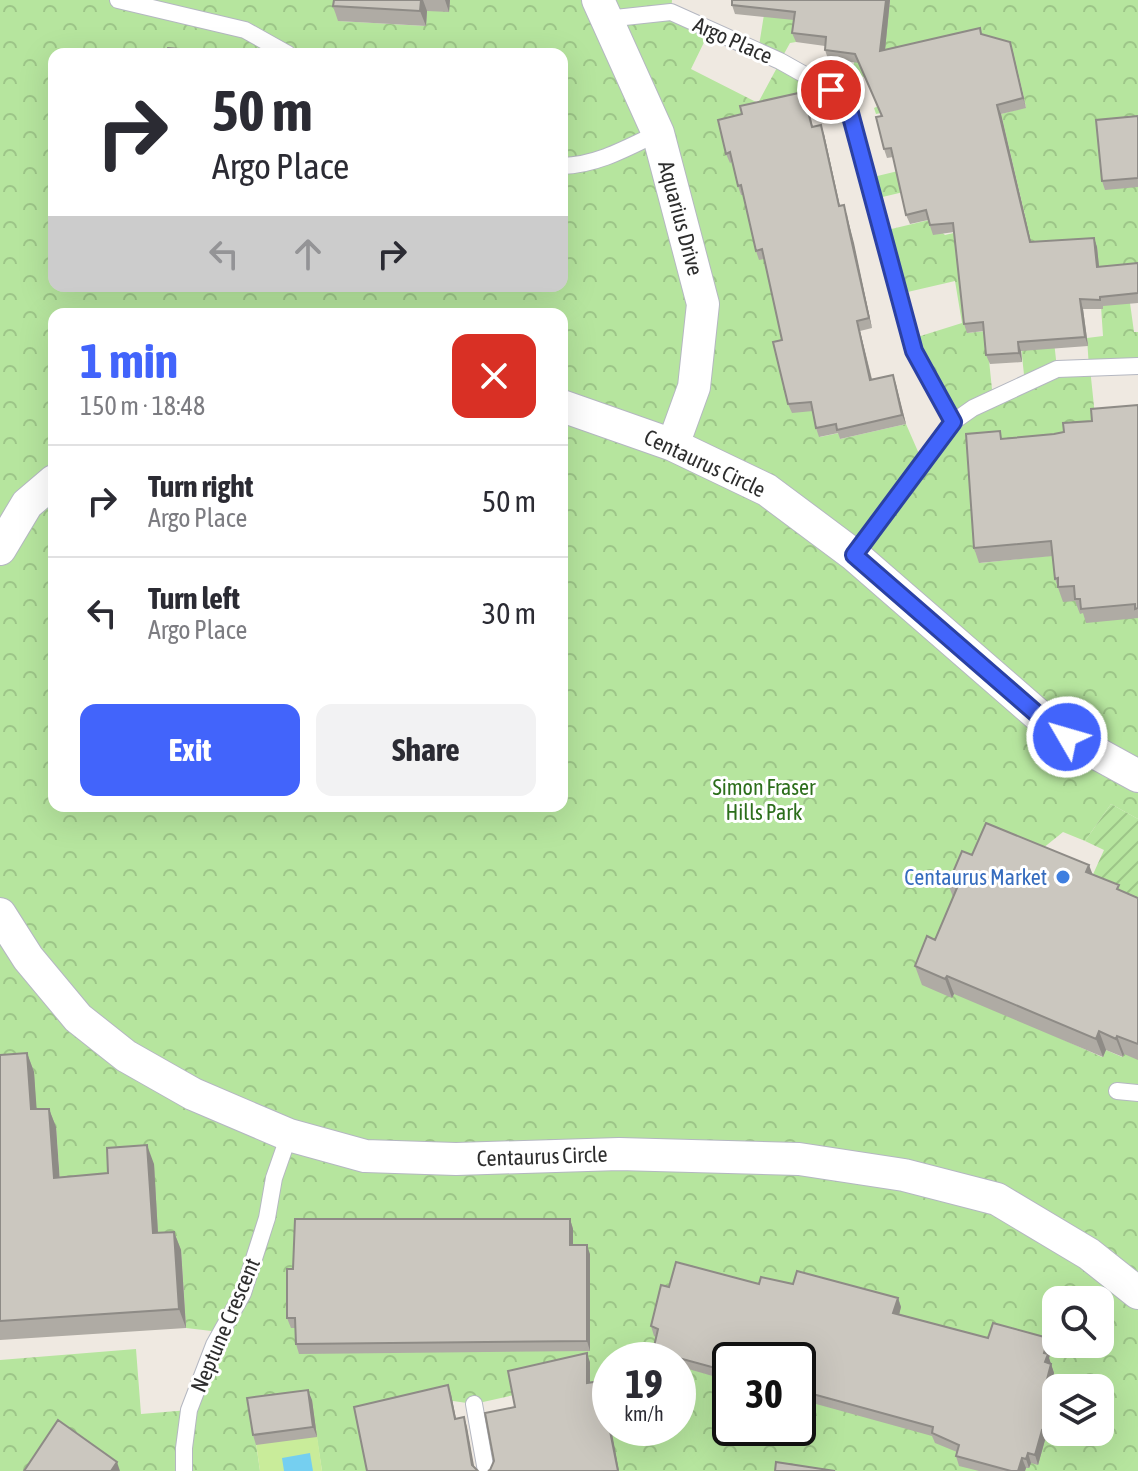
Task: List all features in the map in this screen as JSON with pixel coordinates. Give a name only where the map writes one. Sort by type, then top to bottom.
[{"type":"street","name":"Aquarius Drive","points":[[602,10],[658,133],[703,304],[694,387],[673,445]]},
{"type":"street","name":"Centaurus Circle","points":[[568,408],[673,445],[767,490],[854,555],[1045,721],[1067,737],[1138,776]]},
{"type":"street","points":[[0,549],[27,504],[48,486]]},
{"type":"street","name":"Centaurus Circle","points":[[0,914],[28,958],[78,1018],[126,1056],[193,1094],[289,1135],[365,1156],[456,1159],[619,1154],[799,1159],[904,1175],[997,1199],[1089,1254],[1138,1293]]},
{"type":"lane","points":[[118,0],[245,30],[277,48]]},
{"type":"lane","name":"Argo Place","points":[[602,10],[671,12],[780,61],[846,98],[914,351],[953,422]]},
{"type":"lane","points":[[568,166],[593,162],[658,133]]},
{"type":"lane","points":[[854,555],[953,422],[973,408],[1057,369],[1138,366]]},
{"type":"lane","points":[[1117,1091],[1138,1093]]},
{"type":"lane","name":"Neptune Crescent","points":[[184,1471],[189,1410],[214,1345],[243,1293],[289,1135]]},
{"type":"lane","points":[[474,1404],[486,1471]]},
{"type":"green space","name":"Simon Fraser Hills Park","points":[[0,0],[340,0],[339,21],[425,26],[427,11],[450,0],[672,0],[671,13],[710,30],[691,69],[758,103],[780,62],[758,52],[766,2],[799,9],[796,42],[790,43],[780,61],[817,82],[807,101],[744,115],[730,162],[734,162],[741,195],[744,194],[785,254],[820,437],[839,433],[840,439],[906,424],[923,463],[953,421],[911,339],[962,323],[955,281],[899,294],[883,231],[929,220],[945,235],[1025,216],[1001,114],[1026,107],[1013,52],[933,185],[874,199],[869,178],[923,165],[910,107],[876,114],[874,108],[907,93],[853,71],[858,30],[886,33],[890,0],[1138,0],[1138,273],[1130,303],[1134,332],[1138,332],[1138,366],[1090,368],[1097,435],[980,563],[1057,555],[1086,613],[1138,618],[1138,819],[1111,804],[1085,841],[1063,832],[1032,857],[992,842],[952,998],[955,991],[1102,1057],[1106,1050],[1122,1057],[1126,1048],[1138,1053],[1138,1471],[614,1471],[514,1395],[474,1404],[453,1401],[369,1471],[322,1471],[311,1400],[251,1408],[260,1471],[0,1471],[0,1360],[136,1349],[141,1414],[189,1410],[220,1332],[186,1328],[181,1251],[116,1212],[61,1196],[56,1128],[38,1128],[0,1074]],"holes":[[[1097,247],[1103,336],[1087,338],[1089,368],[1057,369],[1054,341],[1019,328],[1025,384],[993,399],[986,331],[967,333]]]},
{"type":"green space","points":[[1111,804],[1138,819],[1138,914],[1090,881],[1104,850],[1085,841]]},
{"type":"green space","points":[[312,1400],[322,1471],[260,1471],[251,1408]]},
{"type":"water","points":[[310,1453],[313,1471],[284,1471],[282,1458]]},
{"type":"building","points":[[334,0],[421,0],[420,11],[333,6]]},
{"type":"building","points":[[732,0],[886,0],[880,51],[980,28],[981,34],[1010,42],[1023,98],[997,105],[1030,242],[1094,238],[1097,267],[1138,263],[1138,293],[1100,297],[1100,300],[1080,299],[1085,337],[1018,342],[1019,353],[986,355],[983,322],[964,324],[953,223],[930,225],[926,210],[906,215],[891,148],[884,149],[876,117],[882,116],[855,54],[825,50],[826,37],[792,33],[795,12],[732,5]]},
{"type":"building","points":[[803,92],[812,127],[821,125],[839,206],[844,205],[869,318],[857,321],[870,380],[893,375],[902,415],[837,430],[836,424],[816,428],[811,402],[788,404],[773,342],[782,340],[762,249],[756,251],[741,185],[738,186],[730,152],[726,154],[718,120],[742,114],[740,106]]},
{"type":"building","points":[[1138,116],[1138,178],[1102,181],[1096,120]]},
{"type":"building","points":[[1138,405],[1138,608],[1135,609],[1135,604],[1081,609],[1080,599],[1075,599],[1074,586],[1058,587],[1051,541],[974,548],[966,434],[1000,431],[1001,439],[1054,434],[1064,432],[1063,423],[1092,421],[1091,409]]},
{"type":"building","points":[[986,823],[1089,865],[1086,872],[1119,885],[1117,889],[1138,898],[1138,1044],[1099,1031],[1096,1039],[947,976],[945,979],[915,966],[927,936],[935,940],[957,888],[948,884],[962,851],[972,855]]},
{"type":"building","points":[[27,1053],[31,1109],[49,1109],[54,1178],[108,1173],[107,1148],[147,1145],[153,1233],[174,1232],[179,1309],[0,1321],[0,1055]]},
{"type":"building","points":[[295,1219],[570,1219],[570,1245],[587,1245],[587,1341],[296,1344],[295,1318],[287,1318],[287,1269],[293,1269]]},
{"type":"building","points":[[676,1262],[759,1284],[761,1277],[793,1284],[797,1271],[898,1298],[893,1313],[988,1338],[993,1323],[1042,1336],[1042,1358],[1046,1358],[1045,1362],[1051,1364],[1048,1374],[1042,1374],[1042,1430],[1035,1455],[1028,1453],[1026,1459],[1022,1458],[1018,1471],[956,1456],[959,1445],[932,1433],[933,1427],[816,1395],[816,1342],[712,1342],[712,1367],[696,1363],[696,1342],[655,1342],[658,1329],[651,1326],[661,1285],[669,1287]]},
{"type":"building","points":[[587,1353],[587,1383],[592,1382],[592,1446],[613,1446],[618,1471],[488,1471],[494,1461],[485,1413],[515,1407],[508,1371]]},
{"type":"building","points":[[448,1385],[455,1419],[464,1417],[472,1465],[478,1471],[367,1471],[354,1407]]},
{"type":"building","points":[[308,1390],[313,1427],[253,1435],[247,1398]]},
{"type":"building","points":[[58,1420],[117,1462],[111,1471],[24,1471]]},
{"type":"building","points":[[776,1462],[835,1471],[775,1471]]},
{"type":"place","name":"Centaurus Market","points":[[1063,877]]},
{"type":"route","points":[[831,90],[846,98],[914,351],[953,422],[854,555],[1067,737]]}]
